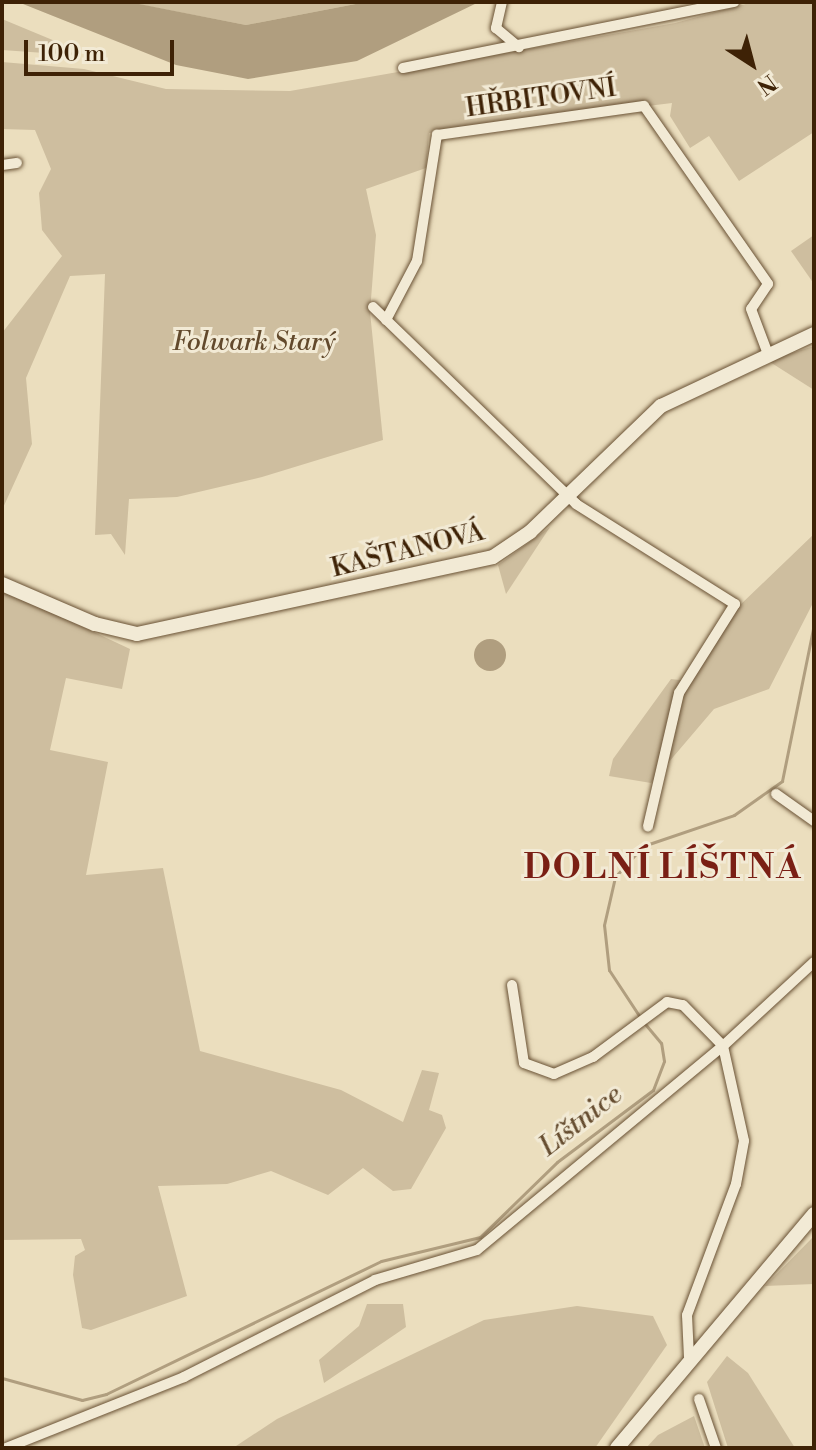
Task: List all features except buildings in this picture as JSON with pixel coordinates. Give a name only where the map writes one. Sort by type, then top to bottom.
[{"type":"street","points":[[502,2],[496,28],[521,47]]},
{"type":"street","points":[[403,68],[521,47],[734,2]]},
{"type":"street","name":"HŘBITOVNÍ","points":[[386,320],[417,261],[437,135],[649,107],[768,284],[751,309],[768,354]]},
{"type":"street","points":[[2,165],[17,163]]},
{"type":"street","points":[[373,307],[570,494],[735,604],[679,693],[648,826]]},
{"type":"street","name":"KAŠTANOVÁ","points":[[2,584],[111,630],[166,631],[493,557],[570,494],[661,406],[814,334]]},
{"type":"street","points":[[776,794],[814,821]]},
{"type":"street","points":[[6,1448],[184,1377],[364,1284],[477,1250],[723,1046],[814,962]]},
{"type":"street","points":[[512,985],[524,1063],[554,1074],[593,1057],[648,1013],[667,1002],[683,1005],[723,1046],[744,1141],[721,1231],[687,1315],[689,1357]]},
{"type":"street","points":[[617,1448],[689,1357],[814,1214]]},
{"type":"street","points":[[699,1399],[716,1448]]},
{"type":"green space","points":[[127,2],[366,2],[246,25]]},
{"type":"green space","name":"Folwark Starý","points":[[753,2],[814,2],[814,132],[739,181],[709,136],[690,148],[670,116],[672,103],[429,133],[426,168],[366,189],[376,235],[370,312],[383,440],[262,477],[177,497],[129,499],[125,555],[111,534],[95,535],[105,274],[70,276],[26,378],[32,444],[2,510],[2,333],[62,256],[42,230],[39,193],[51,169],[35,130],[2,129],[2,62],[84,69],[166,89],[290,91],[675,23]]},
{"type":"green space","points":[[2,19],[67,46],[73,55],[2,50]]},
{"type":"green space","points":[[814,235],[814,284],[791,251]]},
{"type":"green space","points":[[814,346],[814,390],[770,362],[773,359]]},
{"type":"green space","points":[[550,527],[506,594],[498,565]]},
{"type":"green space","points":[[814,534],[814,601],[769,689],[714,709],[651,783],[609,776],[613,759],[671,679],[688,681],[739,606]]},
{"type":"green space","points":[[2,589],[130,649],[122,689],[66,678],[50,750],[108,762],[86,875],[163,868],[200,1051],[341,1090],[403,1122],[422,1070],[439,1073],[429,1110],[442,1115],[446,1128],[411,1189],[393,1191],[363,1168],[328,1195],[271,1171],[227,1184],[158,1186],[187,1296],[91,1330],[82,1328],[73,1275],[75,1256],[85,1250],[81,1239],[2,1240]]},
{"type":"green space","points":[[814,1236],[814,1284],[765,1286]]},
{"type":"green space","points":[[367,1304],[403,1304],[406,1327],[324,1383],[319,1360],[359,1326]]},
{"type":"green space","points":[[577,1306],[653,1316],[667,1345],[595,1448],[233,1448],[277,1419],[484,1320]]},
{"type":"green space","points":[[727,1356],[748,1373],[795,1448],[728,1448],[707,1382]]},
{"type":"green space","points":[[694,1416],[705,1448],[646,1448],[658,1435]]},
{"type":"shaded area","points":[[18,2],[129,2],[246,25],[366,2],[479,2],[357,61],[248,79],[176,65]]},
{"type":"shaded area","points":[[490,639],[501,644],[506,655],[501,666],[490,671],[479,666],[474,655],[479,644]]},
{"type":"waterway","name":"Líštnice","points":[[640,1017],[609,970],[604,925],[615,877],[643,846],[734,815],[782,781],[814,624]]},
{"type":"waterway","name":"Líštnice","points":[[2,1378],[82,1400],[106,1394],[381,1261],[480,1237],[557,1162],[653,1090],[664,1061],[661,1043],[644,1023]]},
{"type":"district","name":"DOLNÍ LÍŠTNÁ","points":[[663,869]]}]
